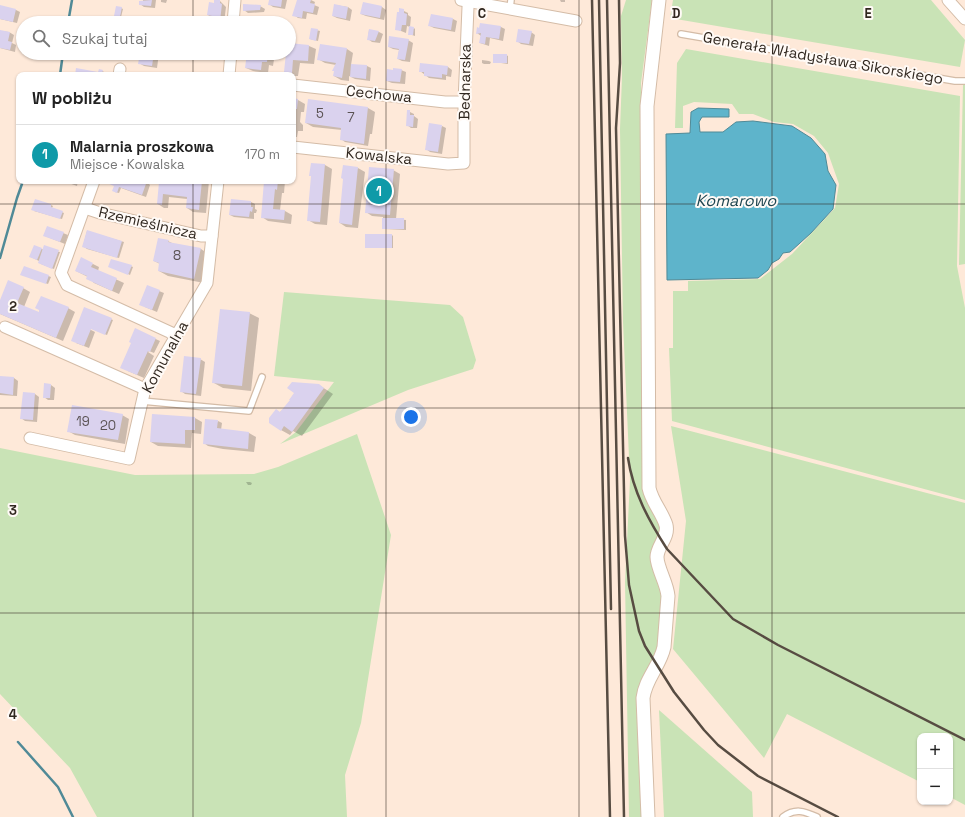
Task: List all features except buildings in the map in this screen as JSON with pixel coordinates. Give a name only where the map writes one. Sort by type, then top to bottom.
[{"type":"street","points":[[234,16],[236,0]]},
{"type":"street","points":[[648,817],[643,698],[647,682],[662,655],[664,647],[668,596],[657,558],[665,536],[666,524],[651,496],[649,488],[646,124],[651,63],[659,0]]},
{"type":"street","points":[[948,0],[965,19]]},
{"type":"street","points":[[465,1],[511,5],[576,21]]},
{"type":"street","name":"Bednarska","points":[[464,163],[464,102],[468,7],[465,1]]},
{"type":"street","points":[[229,72],[230,60]]},
{"type":"street","name":"Cechowa","points":[[296,85],[445,102],[464,102]]},
{"type":"street","name":"Kowalska","points":[[296,147],[448,164],[464,163]]},
{"type":"street","name":"Rzemieślnicza","points":[[93,184],[61,274],[67,286],[176,335]]},
{"type":"street","name":"Komunalna","points":[[30,438],[129,459],[144,389],[207,283],[218,184]]},
{"type":"street","name":"Rzemieślnicza","points":[[85,208],[100,213],[193,234],[212,236]]},
{"type":"street","points":[[5,327],[144,389]]},
{"type":"lane","name":"Generała Władysława Sikorskiego","points":[[681,34],[955,81],[965,81]]},
{"type":"lane","points":[[141,400],[249,411],[262,377]]},
{"type":"lane","points":[[783,817],[794,811],[805,811],[817,817]]},
{"type":"green space","points":[[626,0],[652,0],[641,83],[643,334],[646,493],[661,525],[662,599],[659,649],[639,686],[636,698],[642,817],[629,817],[625,582],[630,480],[623,322],[620,129],[622,77],[621,16]]},
{"type":"green space","points":[[673,0],[931,0],[965,40],[960,67],[670,18]]},
{"type":"green space","points":[[686,49],[960,96],[957,266],[965,308],[965,500],[672,421],[669,348],[673,348],[673,291],[688,291],[688,281],[760,279],[792,254],[835,208],[839,184],[828,153],[814,136],[793,124],[774,122],[753,114],[739,114],[732,104],[694,102],[683,106],[683,128],[675,128],[677,63]]},
{"type":"green space","points":[[963,85],[965,85],[965,264],[959,265]]},
{"type":"green space","points":[[284,292],[450,305],[463,317],[476,360],[473,369],[408,390],[280,444],[296,432],[334,382],[274,376]]},
{"type":"green space","points":[[671,426],[965,503],[965,805],[953,799],[953,733],[917,733],[917,780],[787,714],[764,758],[673,649],[686,521]]},
{"type":"green space","points":[[357,434],[391,535],[361,723],[345,775],[347,817],[97,817],[70,768],[0,694],[0,448],[135,475],[254,474],[278,467]]},
{"type":"green space","points":[[659,710],[752,792],[753,817],[664,817]]},
{"type":"water","name":"Komarowo","points":[[698,108],[729,109],[729,117],[702,117],[699,122],[700,132],[723,132],[736,122],[753,121],[792,126],[811,138],[825,154],[828,171],[836,185],[833,209],[811,233],[790,252],[783,253],[779,259],[772,263],[768,270],[758,278],[667,280],[666,134],[690,133],[691,112]]},
{"type":"waterway","points":[[69,16],[72,0]]},
{"type":"waterway","points":[[60,72],[62,60]]},
{"type":"waterway","points":[[0,258],[22,184]]},
{"type":"waterway","points":[[18,742],[58,787],[73,817]]},
{"type":"railway","points":[[592,0],[610,817]]},
{"type":"railway","points":[[599,0],[611,609]]},
{"type":"railway","points":[[607,0],[624,817]]},
{"type":"railway","points":[[619,0],[620,63],[616,128],[625,536],[629,585],[639,631],[645,646],[674,692],[718,745],[758,776],[838,817]]},
{"type":"railway","points":[[628,458],[630,471],[643,506],[667,549],[733,619],[778,645],[965,740]]},
{"type":"place","name":"Malarnia proszkowa","points":[[379,191]]}]
